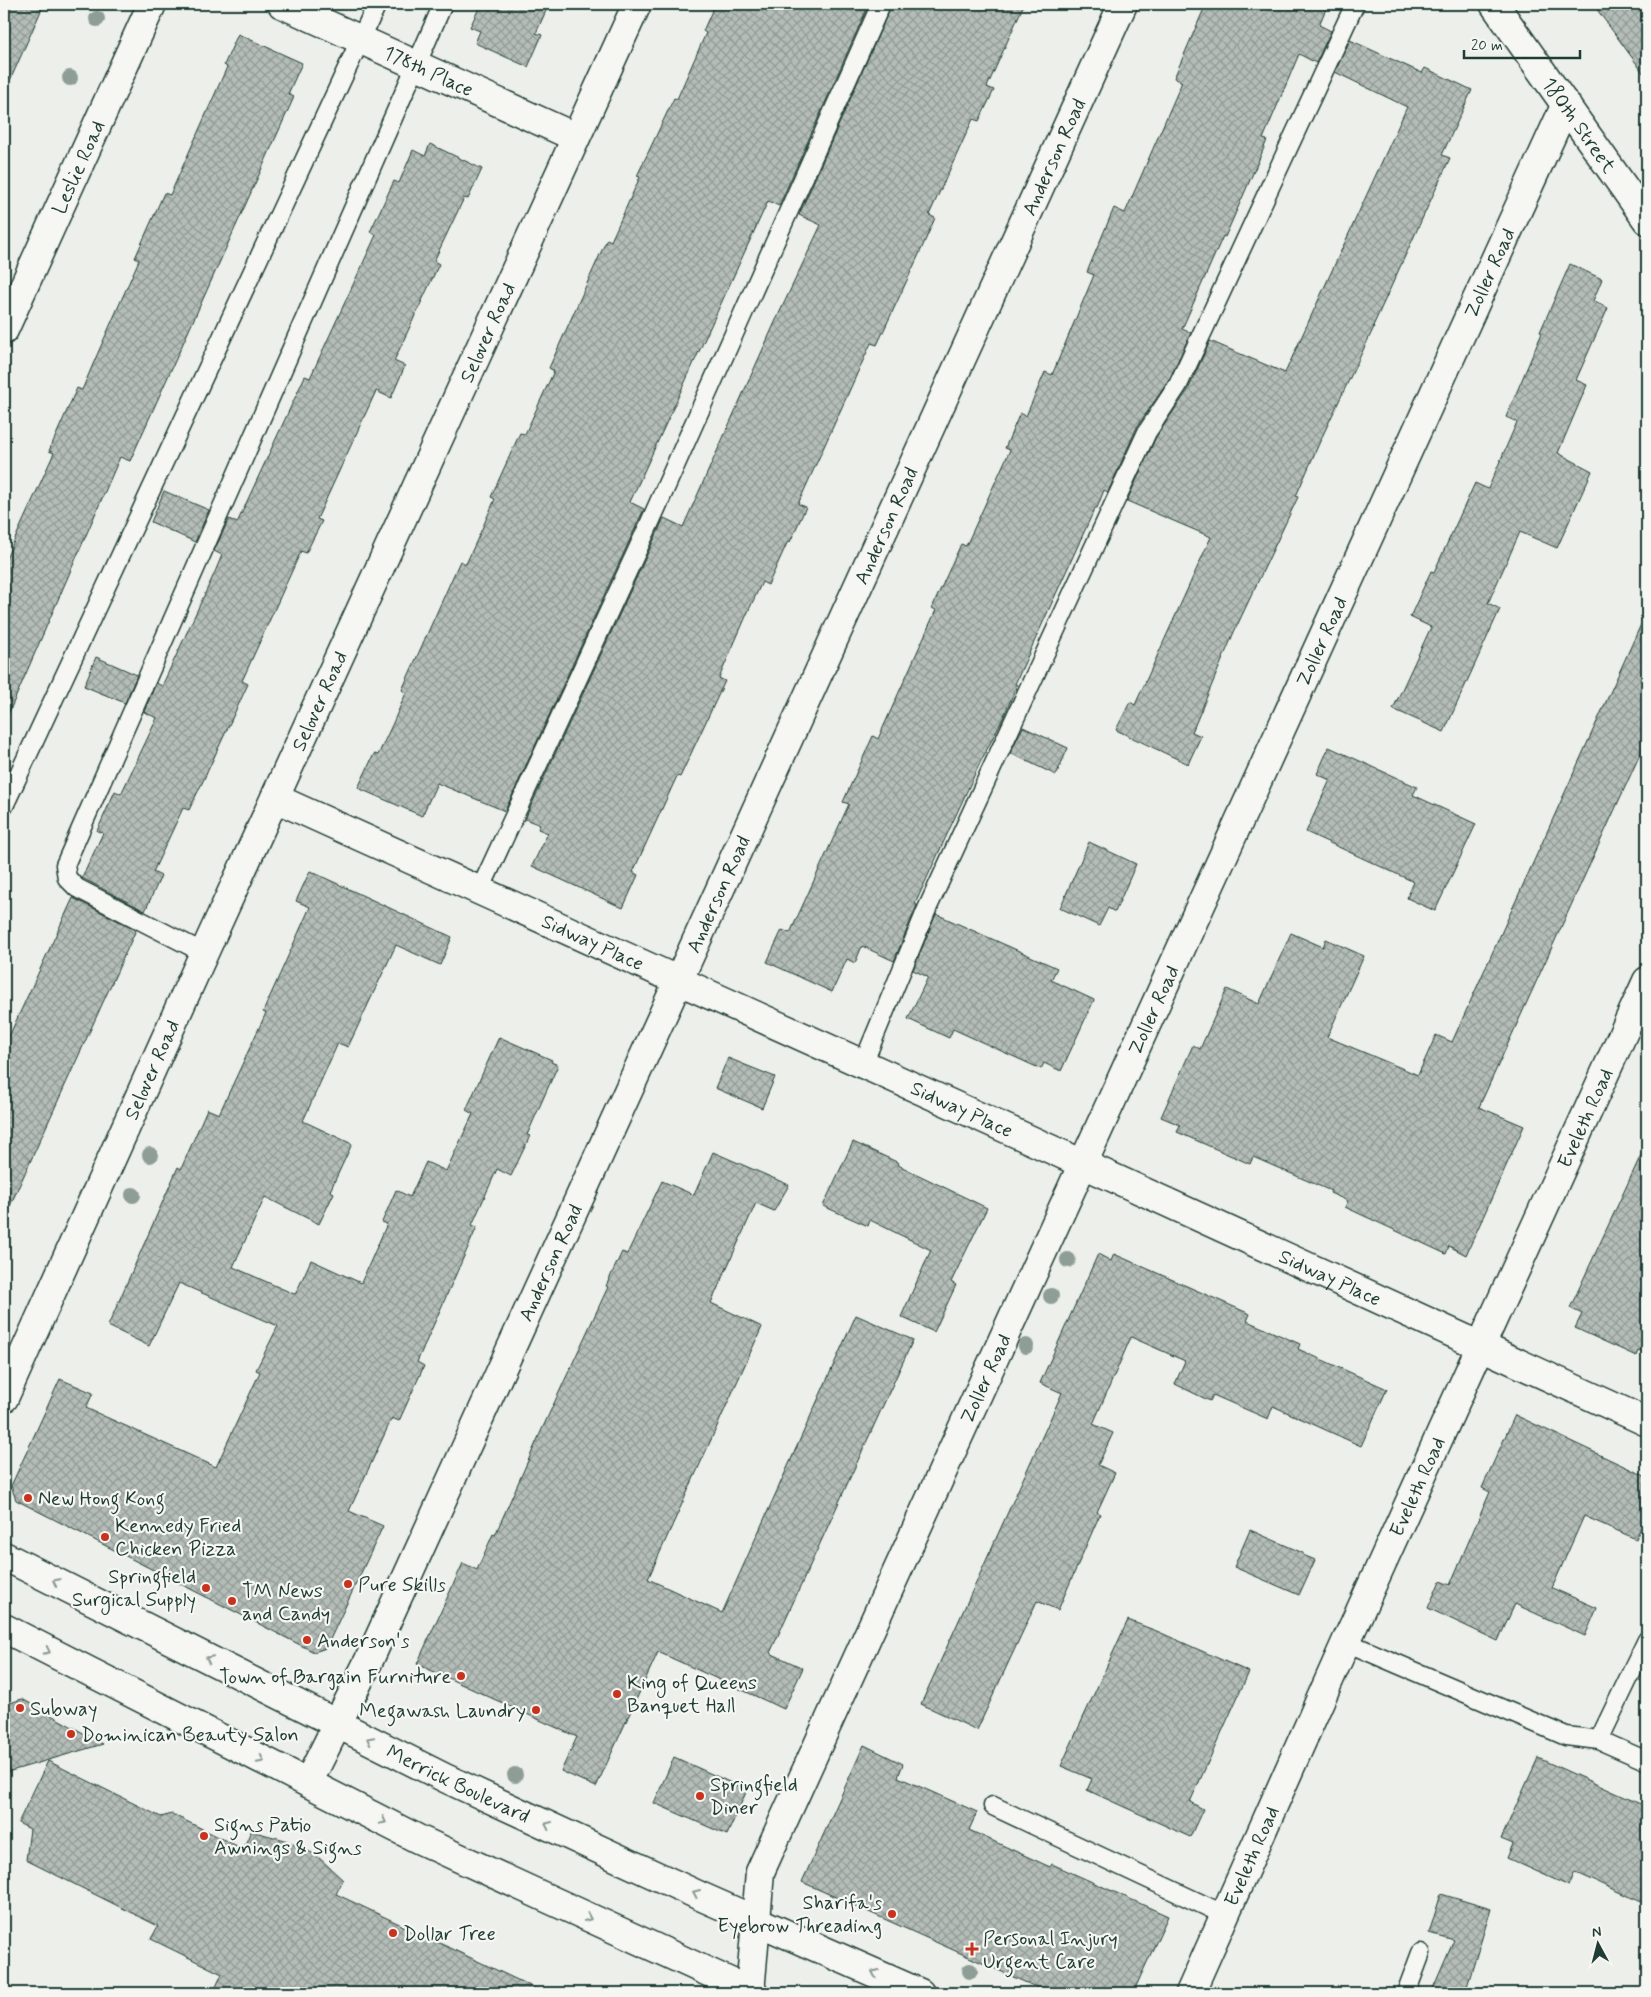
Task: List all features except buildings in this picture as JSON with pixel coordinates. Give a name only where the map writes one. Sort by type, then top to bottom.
[{"type":"street","name":"Leslie Road","points":[[4,330],[152,4]]},
{"type":"street","name":"178th Place","points":[[282,4],[575,137]]},
{"type":"street","name":"Selover Road","points":[[4,1398],[204,953],[637,4]]},
{"type":"street","name":"Anderson Road","points":[[308,1784],[370,1658],[1123,4]]},
{"type":"street","name":"180th Street","points":[[1494,4],[1647,220]]},
{"type":"street","name":"Zoller Road","points":[[751,1993],[760,1872],[1566,104]]},
{"type":"street","name":"Sidway Place","points":[[275,798],[864,1064],[1647,1422]]},
{"type":"street","name":"Eveleth Road","points":[[1190,1993],[1346,1642],[1647,981]]},
{"type":"street","name":"Merrick Boulevard","points":[[4,1556],[445,1778],[920,1993]]},
{"type":"street","points":[[4,1628],[418,1839],[751,1993]]},
{"type":"lane","points":[[4,806],[377,4]]},
{"type":"lane","points":[[204,953],[77,888],[67,878],[65,865],[443,4]]},
{"type":"lane","points":[[480,890],[647,528],[881,4]]},
{"type":"lane","points":[[864,1064],[880,1029],[927,909],[1148,432],[1178,385],[1355,4]]},
{"type":"lane","points":[[1599,1740],[1647,1640]]},
{"type":"lane","points":[[1346,1642],[1566,1736],[1599,1740],[1647,1761]]},
{"type":"lane","points":[[993,1806],[1225,1915]]},
{"type":"lane","points":[[1406,1993],[1421,1953]]},
{"type":"place","name":"New Hong Kong","points":[[28,1498]]},
{"type":"place","name":"Kennedy Fried Chicken Pizza","points":[[105,1537]]},
{"type":"place","name":"Pure Skills","points":[[348,1584]]},
{"type":"place","name":"Springfield Surgical Supply","points":[[206,1588]]},
{"type":"place","name":"TM News and Candy","points":[[232,1601]]},
{"type":"place","name":"Anderson's","points":[[307,1640]]},
{"type":"place","name":"Town of Bargain Furniture","points":[[461,1676]]},
{"type":"place","name":"King of Queens Banquet Hall","points":[[617,1694]]},
{"type":"place","name":"Subway","points":[[20,1708]]},
{"type":"place","name":"Megawash Laundry","points":[[536,1710]]},
{"type":"place","name":"Dominican Beauty Salon","points":[[71,1734]]},
{"type":"place","name":"Springfield Diner","points":[[700,1796]]},
{"type":"place","name":"Signs Patio Awnings & Signs","points":[[204,1836]]},
{"type":"place","name":"Sharifa's Eyebrow Threading","points":[[892,1914]]},
{"type":"place","name":"Dollar Tree","points":[[393,1933]]},
{"type":"place","name":"Personal Injury Urgent Care","points":[[972,1949]]}]
